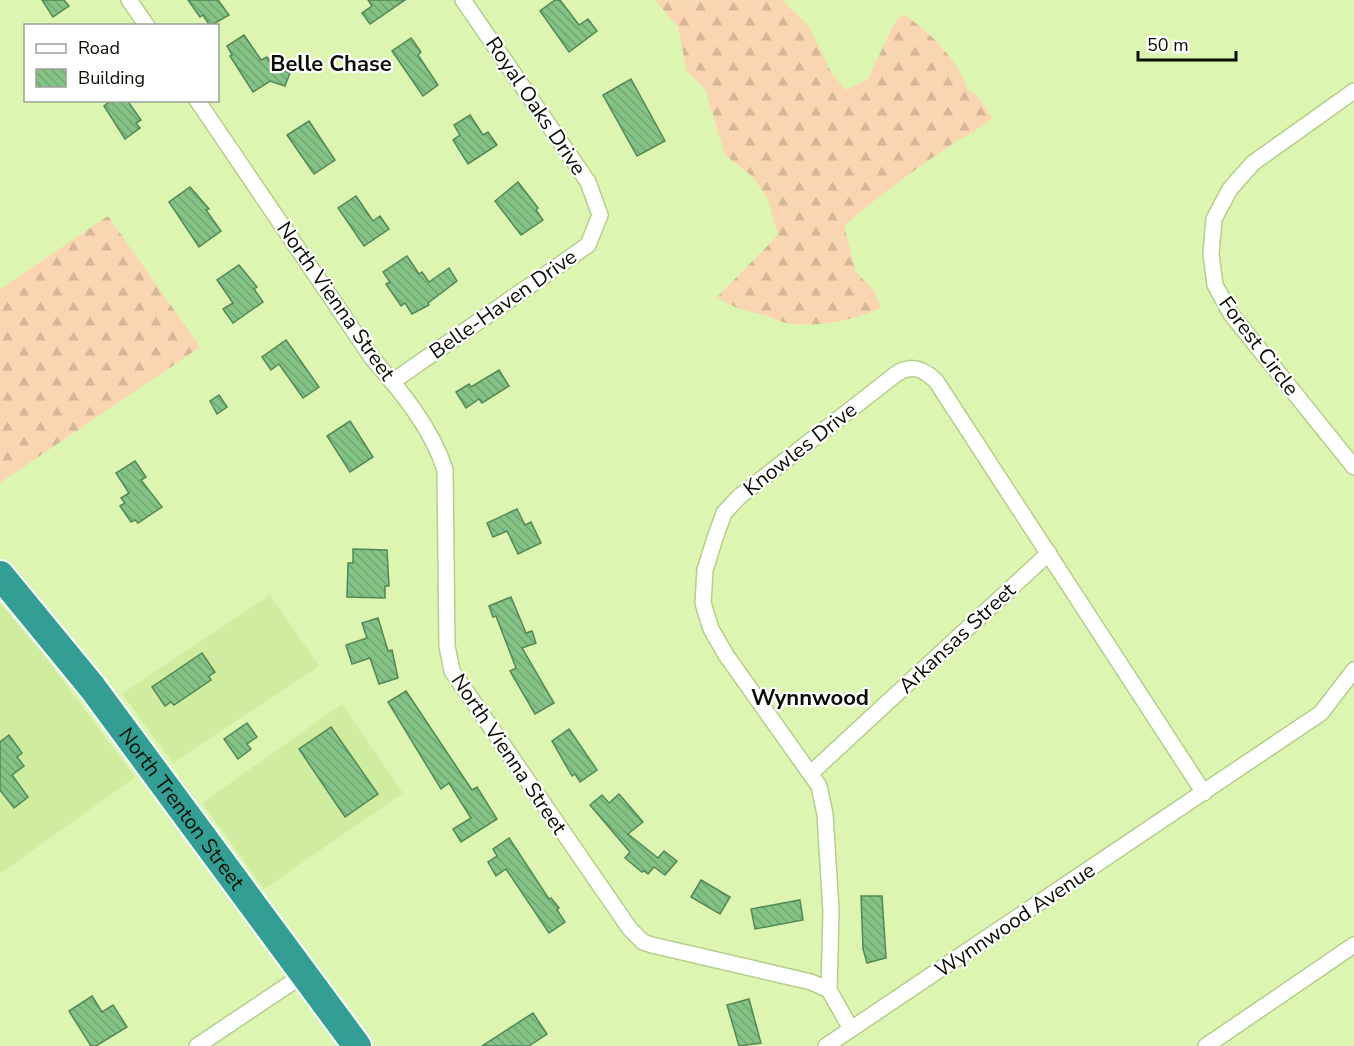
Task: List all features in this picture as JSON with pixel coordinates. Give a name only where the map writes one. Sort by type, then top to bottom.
[{"type":"highway","name":"North Trenton Street","points":[[0,575],[92,687],[357,1046]]},
{"type":"street","points":[[129,0],[146,24]]},
{"type":"street","name":"Royal Oaks Drive","points":[[463,0],[588,182],[600,215]]},
{"type":"street","name":"Forest Circle","points":[[1354,91],[1253,163],[1230,189],[1214,219],[1211,254],[1215,285],[1231,314],[1354,467]]},
{"type":"street","name":"North Vienna Street","points":[[199,102],[372,358],[393,382],[430,436],[445,470],[447,646],[452,671],[630,929],[643,942],[652,945],[811,982],[829,990]]},
{"type":"street","name":"Belle-Haven Drive","points":[[393,382],[588,245],[600,215]]},
{"type":"street","name":"Knowles Drive","points":[[829,990],[831,911],[825,814],[819,786],[726,655],[711,629],[703,603],[705,570],[724,513],[740,496],[907,367],[927,372],[936,381],[1204,793]]},
{"type":"street","name":"Arkansas Street","points":[[811,773],[1049,553]]},
{"type":"street","points":[[1204,793],[1321,713],[1354,670]]},
{"type":"street","name":"Wynnwood Avenue","points":[[826,1046],[1204,793]]},
{"type":"street","points":[[1206,1046],[1354,945]]},
{"type":"street","points":[[197,1046],[303,975]]},
{"type":"street","points":[[829,990],[852,1029]]},
{"type":"shaded area","points":[[270,595],[319,666],[173,763],[122,694]]},
{"type":"shaded area","points":[[0,603],[44,655],[135,777],[0,874]]},
{"type":"shaded area","points":[[342,704],[403,793],[264,889],[202,803]]},
{"type":"green space","points":[[655,0],[782,0],[808,25],[832,74],[846,90],[868,79],[894,24],[903,14],[932,37],[950,57],[958,68],[967,90],[976,94],[992,118],[906,177],[844,226],[856,272],[875,292],[881,308],[858,317],[811,325],[786,323],[728,304],[717,297],[778,235],[767,197],[752,176],[725,155],[705,89],[687,72],[678,27]]},
{"type":"green space","points":[[108,216],[200,347],[0,483],[0,289]]},
{"type":"building","points":[[42,0],[64,0],[69,6],[53,17]]},
{"type":"building","points":[[188,0],[218,0],[229,15],[213,24],[209,24],[203,15],[200,17]]},
{"type":"building","points":[[368,0],[405,0],[370,24],[362,13],[372,6]]},
{"type":"building","points":[[555,0],[560,0],[579,25],[588,19],[597,31],[569,52],[540,11]]},
{"type":"building","points":[[244,35],[261,60],[267,57],[274,67],[290,73],[285,86],[270,81],[253,92],[230,56],[232,55],[227,46]]},
{"type":"building","points":[[411,38],[421,52],[418,55],[438,85],[423,96],[392,51]]},
{"type":"building","points":[[631,79],[665,141],[637,156],[603,95]]},
{"type":"building","points":[[109,102],[128,102],[141,120],[136,123],[140,128],[125,139],[104,106]]},
{"type":"building","points":[[470,115],[483,135],[488,132],[497,145],[468,164],[453,140],[460,135],[454,125]]},
{"type":"building","points":[[309,121],[335,160],[314,174],[287,135]]},
{"type":"building","points":[[518,182],[538,208],[536,210],[543,220],[521,235],[495,201]]},
{"type":"building","points":[[190,187],[209,209],[206,210],[221,231],[199,247],[169,202]]},
{"type":"building","points":[[356,196],[373,221],[380,216],[389,229],[364,246],[338,208]]},
{"type":"building","points":[[407,256],[419,274],[422,272],[429,282],[449,268],[457,281],[428,303],[429,305],[412,314],[405,303],[401,306],[386,284],[390,282],[383,272]]},
{"type":"building","points":[[239,265],[257,287],[254,289],[263,302],[233,323],[223,309],[233,303],[217,280]]},
{"type":"building","points":[[286,340],[319,387],[303,398],[279,364],[271,370],[262,357]]},
{"type":"building","points":[[499,370],[509,386],[482,403],[479,399],[466,408],[456,392],[469,384],[471,387]]},
{"type":"building","points":[[219,395],[227,407],[217,414],[210,401]]},
{"type":"building","points":[[350,421],[373,457],[350,472],[327,436]]},
{"type":"building","points":[[135,461],[146,477],[141,480],[162,507],[138,523],[135,520],[131,522],[120,506],[125,503],[121,498],[129,493],[116,473]]},
{"type":"building","points":[[517,509],[525,525],[531,522],[541,543],[518,554],[507,531],[493,537],[487,523]]},
{"type":"building","points":[[353,549],[387,550],[389,586],[385,586],[385,598],[347,597],[348,563],[353,563]]},
{"type":"building","points":[[511,597],[526,633],[532,631],[536,643],[522,648],[554,703],[535,714],[510,671],[516,668],[496,616],[493,617],[489,606]]},
{"type":"building","points":[[378,618],[388,651],[392,650],[398,678],[379,684],[370,658],[352,664],[346,645],[367,638],[362,623]]},
{"type":"building","points":[[202,653],[215,672],[209,676],[211,680],[174,705],[171,702],[165,706],[152,687]]},
{"type":"building","points":[[406,691],[472,790],[477,787],[497,819],[461,842],[453,829],[471,818],[449,783],[441,789],[388,702]]},
{"type":"building","points":[[247,723],[257,737],[247,744],[251,749],[238,759],[224,739]]},
{"type":"building","points":[[331,727],[378,794],[345,817],[299,749]]},
{"type":"building","points":[[569,729],[597,770],[580,782],[575,774],[572,776],[552,741]]},
{"type":"building","points":[[9,735],[22,753],[17,757],[24,766],[12,775],[28,797],[14,808],[0,790],[0,742]]},
{"type":"building","points":[[619,794],[643,822],[628,834],[658,858],[664,851],[677,861],[665,875],[654,867],[648,874],[642,872],[625,858],[630,852],[590,805],[602,795],[609,803]]},
{"type":"building","points":[[509,838],[549,899],[551,898],[559,908],[557,910],[565,922],[549,933],[506,869],[496,876],[488,862],[497,856],[493,849]]},
{"type":"building","points":[[701,880],[730,897],[720,914],[691,897]]},
{"type":"building","points":[[861,896],[882,896],[886,958],[867,963],[863,949]]},
{"type":"building","points":[[800,900],[803,920],[755,929],[751,909]]},
{"type":"building","points":[[92,996],[102,1012],[113,1005],[127,1027],[96,1046],[91,1046],[69,1011]]},
{"type":"building","points":[[749,999],[761,1043],[739,1046],[727,1005]]},
{"type":"building","points":[[533,1013],[547,1034],[529,1046],[482,1046]]},
{"type":"district","name":"Belle Chase","points":[[331,64]]},
{"type":"district","name":"Wynnwood","points":[[810,698]]}]
